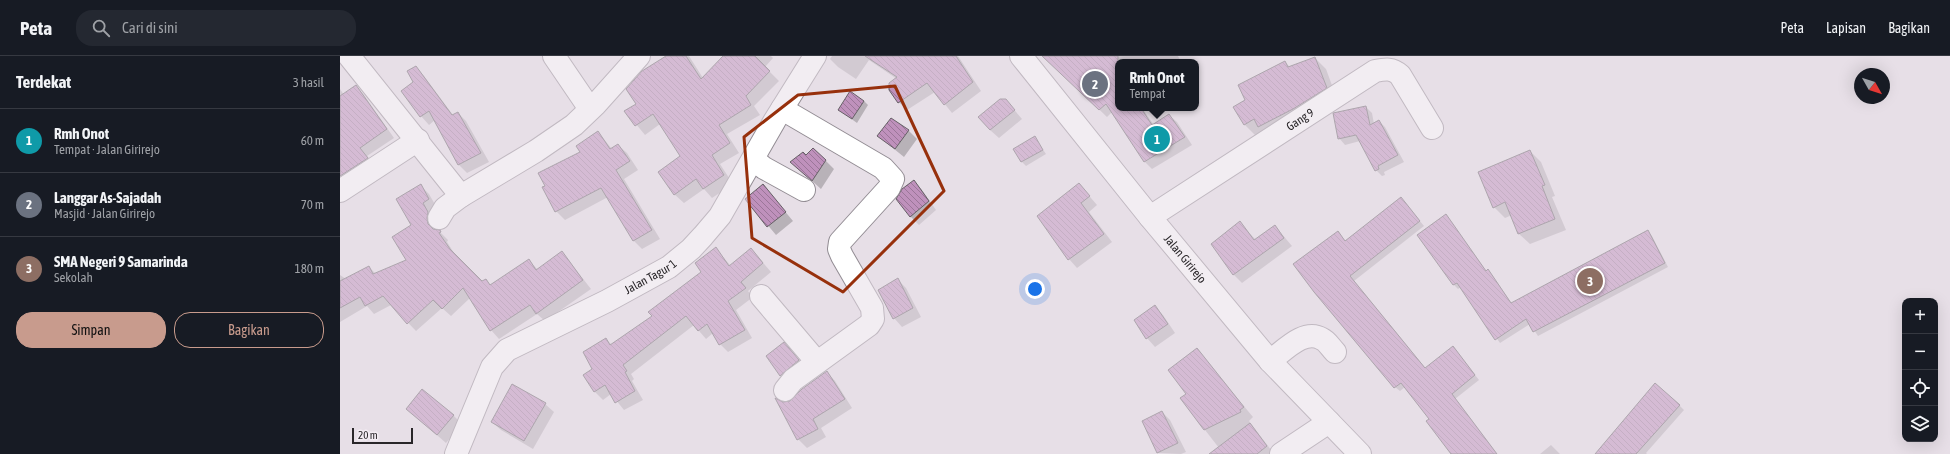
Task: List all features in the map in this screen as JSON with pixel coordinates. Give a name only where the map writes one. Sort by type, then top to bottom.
[{"type":"street","points":[[350,56],[461,196]]},
{"type":"street","points":[[554,56],[590,109]]},
{"type":"street","points":[[439,218],[445,208],[461,196],[536,151],[574,125],[639,56]]},
{"type":"street","name":"Jalan Tagur 1","points":[[456,454],[492,367],[499,357],[516,345],[600,304],[669,267],[691,249],[720,216],[815,56]]},
{"type":"street","name":"Jalan Girirejo","points":[[1021,56],[1150,217],[1270,361],[1360,454]]},
{"type":"street","name":"Gang 9","points":[[1150,217],[1375,71],[1387,68],[1395,70],[1400,75],[1432,128]]},
{"type":"street","points":[[782,110],[883,168],[893,179],[889,188],[840,242],[839,249],[872,308],[873,320],[869,325],[793,380],[785,390]]},
{"type":"street","points":[[340,191],[418,140]]},
{"type":"street","points":[[753,159],[764,168],[804,190]]},
{"type":"street","points":[[761,296],[817,362]]},
{"type":"street","points":[[1270,361],[1302,337],[1311,336],[1322,338],[1335,352]]},
{"type":"street","points":[[1281,454],[1329,422]]},
{"type":"highlighted area","points":[[895,86],[944,191],[843,292],[752,238],[744,137],[798,95]]},
{"type":"building","points":[[666,56],[686,56],[701,79],[723,56],[755,56],[770,71],[746,96],[751,105],[719,125],[730,143],[712,155],[724,175],[703,189],[696,179],[674,195],[658,172],[680,156],[653,114],[635,126],[624,111],[636,104],[626,89],[642,71]]},
{"type":"building","points":[[865,56],[956,56],[973,82],[944,105],[927,83],[898,103],[889,90],[889,83],[897,77]]},
{"type":"building","points":[[1042,56],[1118,56],[1118,59],[1115,59],[1115,111],[1143,111],[1152,125],[1169,114],[1185,137],[1144,162],[1106,104],[1099,110]]},
{"type":"building","points":[[1315,57],[1327,88],[1293,109],[1258,127],[1254,119],[1244,125],[1233,107],[1245,100],[1238,85],[1285,61],[1288,67]]},
{"type":"building","points":[[416,66],[452,115],[458,112],[481,153],[458,165],[429,111],[420,117],[401,91],[413,82],[407,71]]},
{"type":"building","points":[[356,85],[387,129],[360,148],[368,158],[340,176],[340,96]]},
{"type":"building","points":[[850,91],[864,101],[852,119],[838,110]]},
{"type":"building","points":[[1000,99],[1006,99],[1015,110],[990,130],[978,117]]},
{"type":"building","points":[[1366,106],[1370,125],[1379,120],[1398,155],[1378,166],[1379,169],[1375,171],[1356,135],[1338,139],[1333,113]]},
{"type":"building","points":[[891,118],[909,130],[895,149],[877,136]]},
{"type":"building","points":[[598,131],[610,149],[618,144],[630,161],[616,170],[652,230],[633,241],[601,188],[555,212],[542,187],[545,186],[538,173],[580,152],[576,146]]},
{"type":"building","points":[[1035,136],[1043,150],[1021,162],[1013,149]]},
{"type":"building","points":[[813,148],[826,160],[812,181],[790,162],[803,152],[806,155]]},
{"type":"building","points":[[1530,150],[1545,185],[1542,186],[1555,219],[1518,234],[1505,202],[1493,208],[1478,172]]},
{"type":"building","points":[[914,180],[929,201],[910,217],[896,199],[902,189]]},
{"type":"building","points":[[1079,183],[1090,196],[1081,203],[1104,234],[1068,260],[1037,216]]},
{"type":"building","points":[[421,184],[429,199],[423,203],[428,212],[428,224],[433,229],[440,230],[441,232],[439,233],[450,249],[482,281],[486,279],[490,285],[529,259],[536,270],[562,251],[583,280],[536,314],[530,305],[490,331],[463,288],[442,309],[433,300],[407,324],[383,296],[365,306],[360,297],[340,308],[340,281],[369,266],[373,274],[406,260],[392,237],[411,225],[396,199]]},
{"type":"building","points":[[763,184],[786,212],[767,227],[745,199]]},
{"type":"building","points":[[1401,197],[1420,221],[1350,276],[1425,368],[1453,346],[1475,375],[1452,394],[1497,454],[1451,454],[1426,421],[1429,419],[1401,383],[1394,388],[1314,292],[1293,264],[1338,231],[1345,241]]},
{"type":"building","points":[[1446,214],[1486,271],[1488,269],[1511,303],[1648,230],[1665,263],[1533,332],[1526,319],[1495,340],[1457,283],[1453,285],[1417,235]]},
{"type":"building","points":[[1240,221],[1254,240],[1275,225],[1284,238],[1233,275],[1211,244]]},
{"type":"building","points":[[716,247],[729,266],[751,248],[763,263],[741,282],[746,288],[728,301],[745,330],[719,345],[707,324],[698,331],[686,316],[623,365],[635,391],[615,403],[605,385],[594,392],[583,375],[592,369],[583,352],[606,338],[610,345],[652,316],[648,312],[701,272],[695,263]]},
{"type":"building","points":[[898,278],[913,308],[893,319],[878,290]]},
{"type":"building","points":[[1155,305],[1168,324],[1146,339],[1134,320]]},
{"type":"building","points":[[784,342],[799,360],[780,376],[766,356]]},
{"type":"building","points":[[1197,348],[1244,407],[1240,410],[1241,412],[1204,430],[1180,398],[1186,394],[1168,370]]},
{"type":"building","points":[[827,371],[845,399],[813,419],[818,429],[797,440],[775,398],[783,402],[790,401],[802,389]]},
{"type":"building","points":[[1655,383],[1680,405],[1636,454],[1595,454]]},
{"type":"building","points":[[512,384],[546,403],[524,441],[491,422]]},
{"type":"building","points":[[422,389],[454,415],[437,435],[406,409]]},
{"type":"building","points":[[1162,411],[1178,443],[1157,453],[1142,421]]},
{"type":"building","points":[[1250,423],[1267,446],[1257,454],[1209,454]]},
{"type":"place","name":"Langgar As-Sajadah","points":[[1095,84]]},
{"type":"place","name":"Rmh Onot","points":[[1157,139]]},
{"type":"place","name":"SMA Negeri 9 Samarinda","points":[[1590,281]]}]
